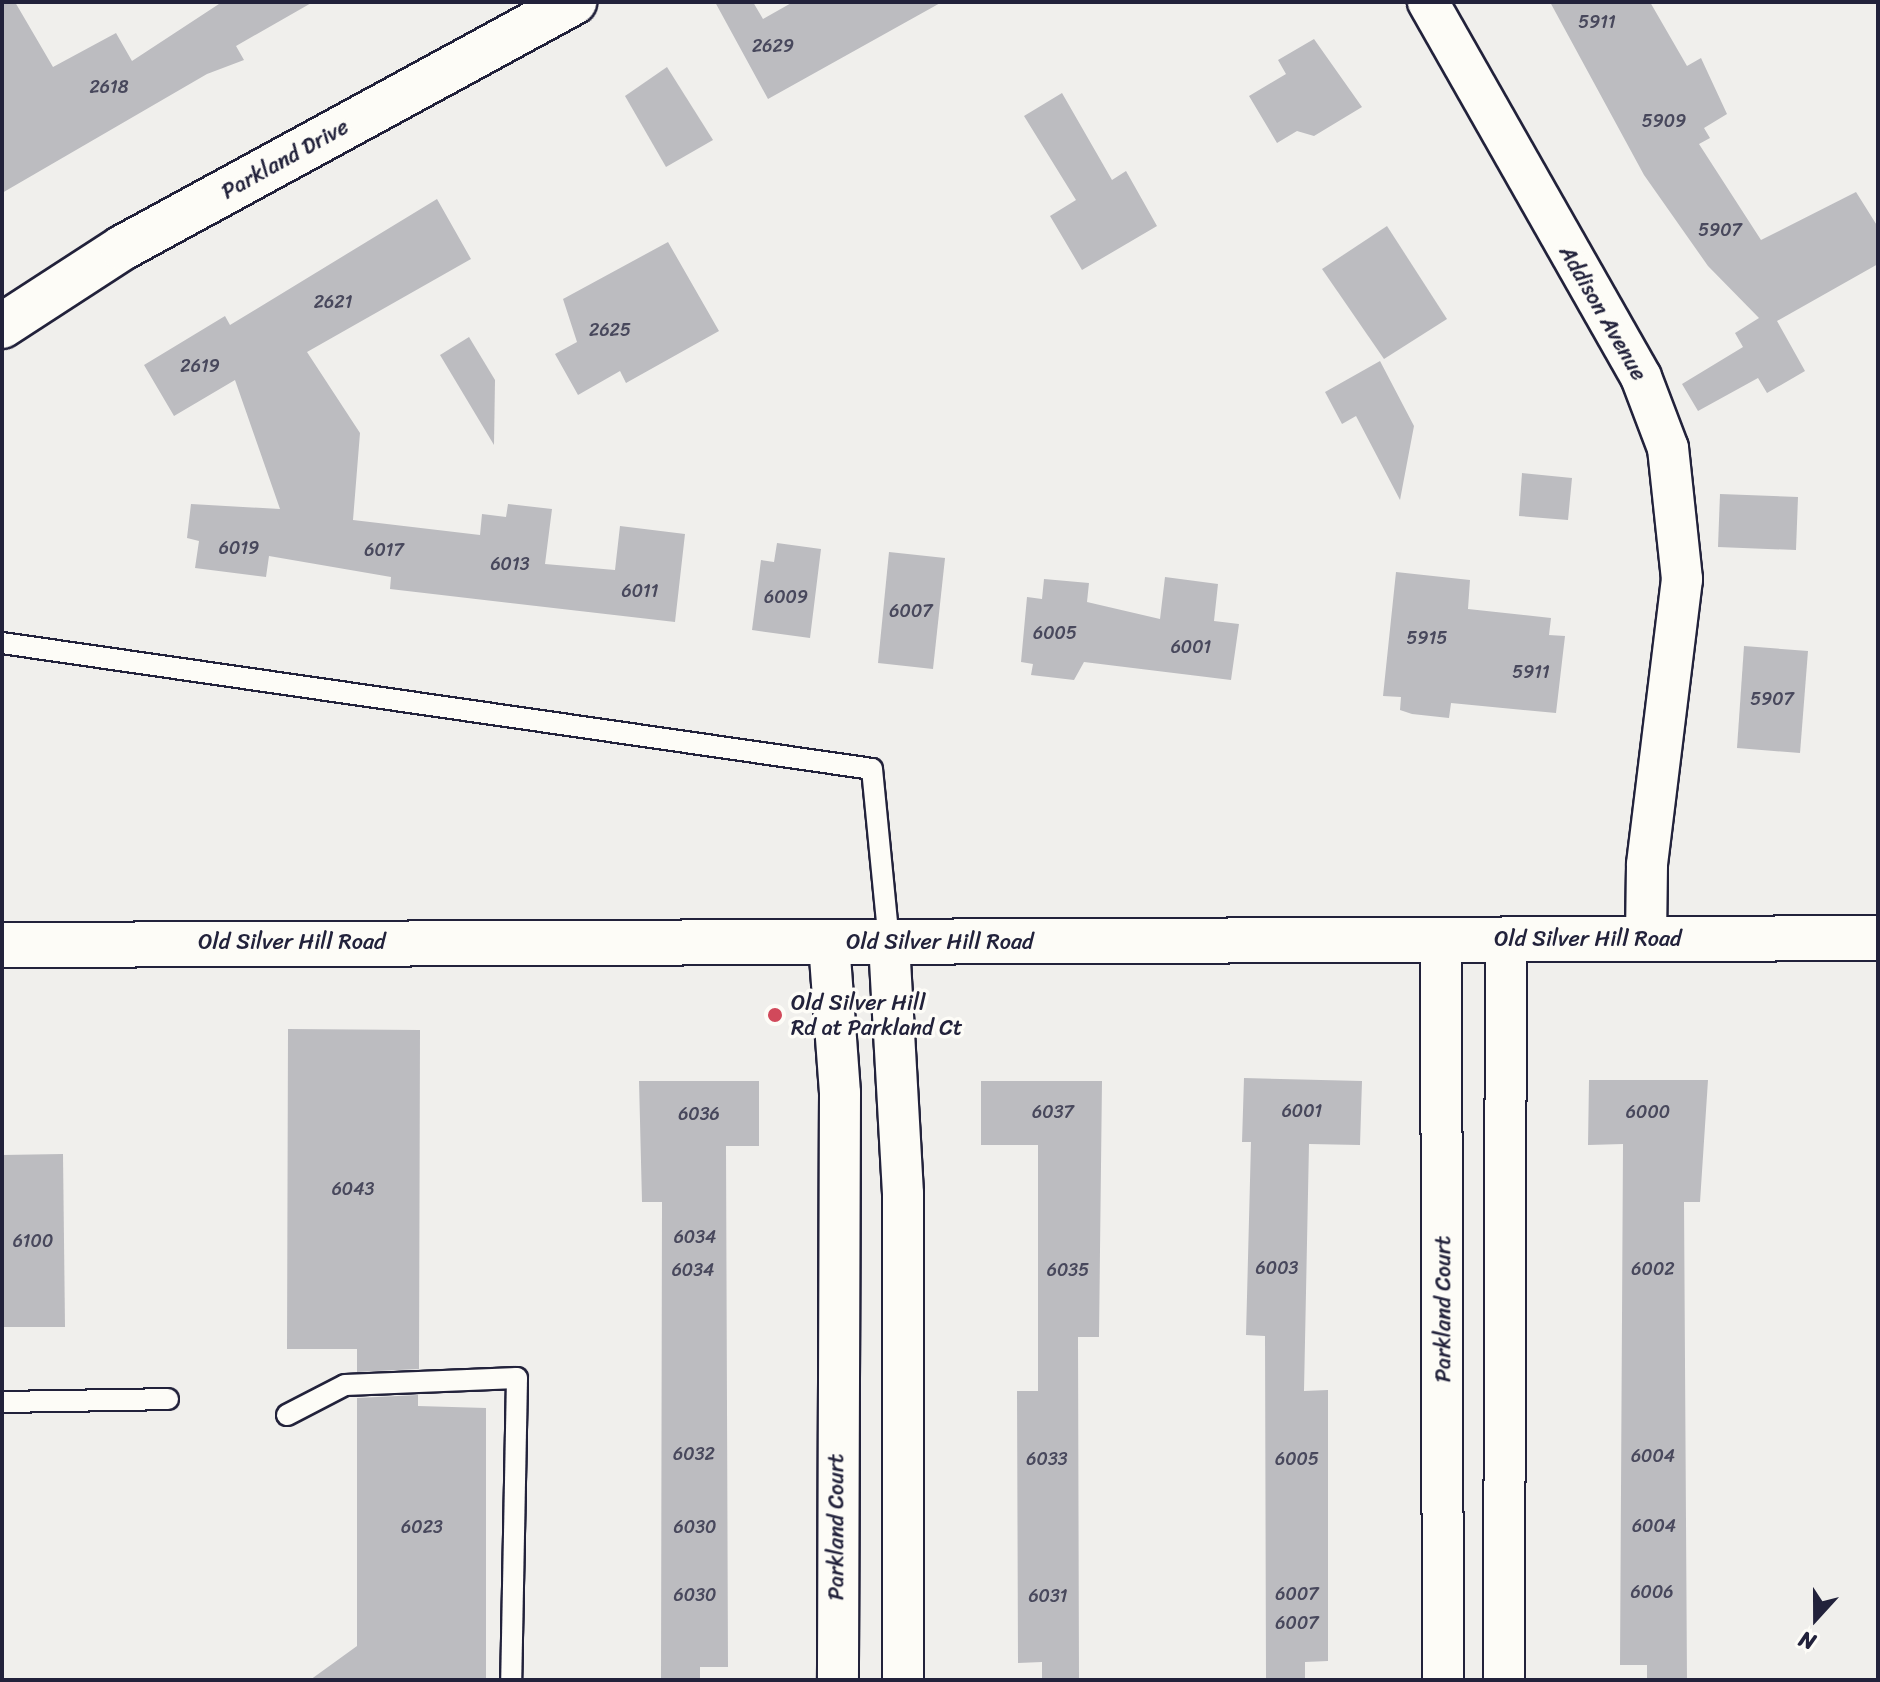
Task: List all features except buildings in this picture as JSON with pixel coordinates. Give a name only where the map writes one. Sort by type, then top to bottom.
[{"type":"street","name":"Parkland Drive","points":[[2,326],[122,248],[574,2]]},
{"type":"street","name":"Addison Avenue","points":[[1428,2],[1641,377],[1668,448],[1682,579],[1647,865],[1646,939]]},
{"type":"street","name":"Parkland Court","points":[[1441,938],[1443,1680]]},
{"type":"street","name":"Old Silver Hill Road","points":[[2,945],[1878,938]]},
{"type":"street","points":[[1504,1680],[1506,939]]},
{"type":"street","name":"Parkland Court","points":[[829,943],[840,1093],[838,1680]]},
{"type":"street","points":[[889,943],[898,1089],[903,1680]]},
{"type":"street","points":[[840,1093],[898,1089]]},
{"type":"street","points":[[1443,1101],[1505,1104]]},
{"type":"lane","points":[[2,643],[872,769],[889,943]]},
{"type":"lane","points":[[287,1415],[345,1385],[517,1378],[511,1680]]},
{"type":"lane","points":[[2,1402],[168,1399]]},
{"type":"place","name":"Old Silver Hill Rd at Parkland Ct","points":[[775,1015]]}]
